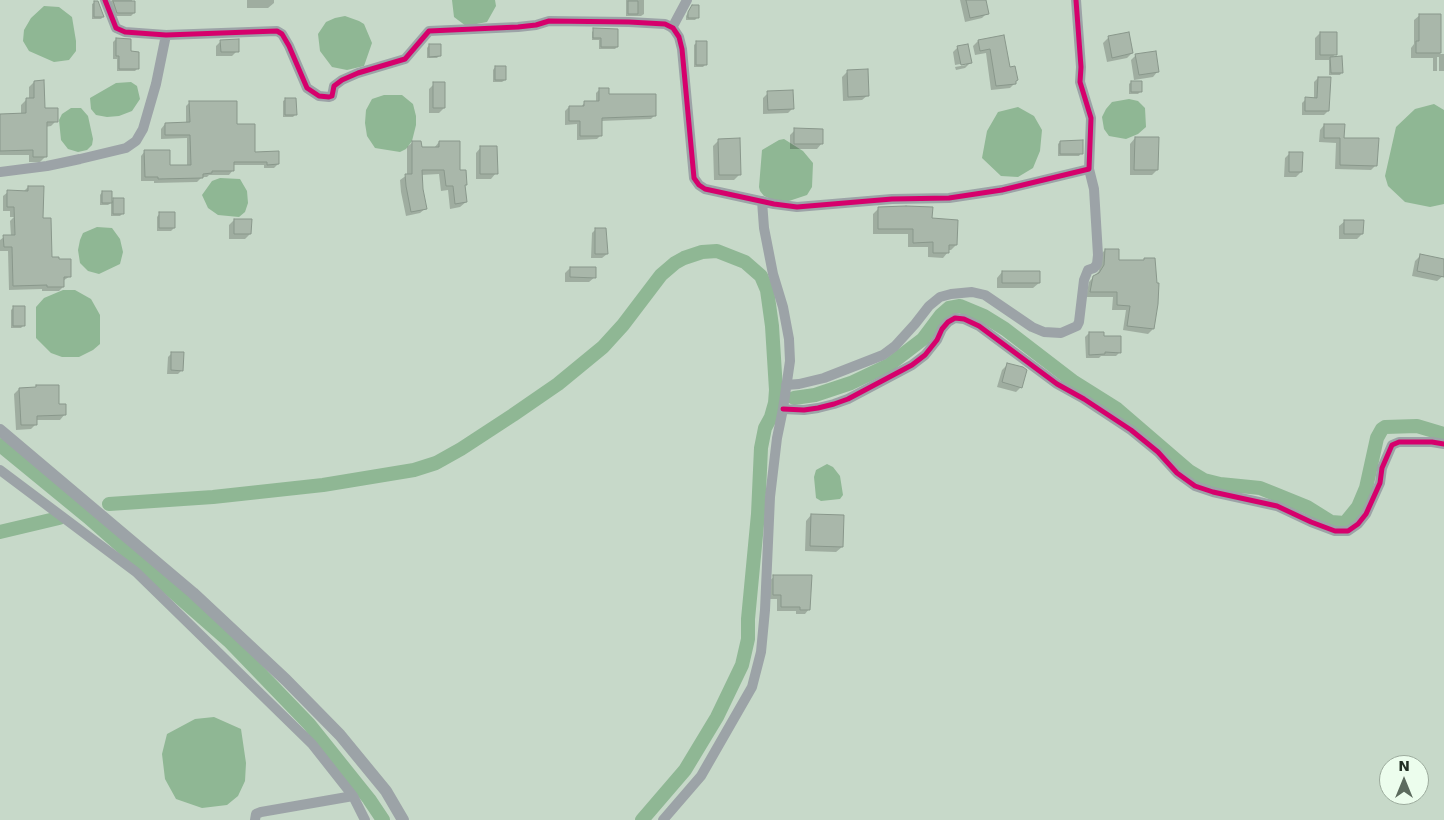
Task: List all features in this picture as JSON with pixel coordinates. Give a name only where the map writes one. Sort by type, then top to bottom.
[{"type":"street","points":[[105,0],[116,28],[125,32],[166,35],[277,31],[282,34],[289,46],[307,88],[319,96],[329,98],[332,96],[334,86],[342,80],[404,59],[429,30],[518,27],[549,21],[665,24],[672,28],[679,37],[682,49],[694,178],[705,189],[762,202],[797,207],[892,199],[949,198],[1002,190],[1089,169]]},
{"type":"street","points":[[672,28],[687,0]]},
{"type":"street","points":[[786,385],[824,378],[883,356],[895,346],[929,306],[940,297],[951,294],[972,292],[985,295],[1032,327],[1044,332],[1061,333],[1077,326],[1084,280],[1088,270],[1094,268],[1097,264],[1098,256],[1094,189],[1089,169],[1091,118],[1080,82],[1081,67],[1076,0]]},
{"type":"street","points":[[0,172],[80,159],[126,148],[136,140],[144,129],[166,35]]},
{"type":"street","points":[[663,820],[701,776],[752,687],[761,652],[765,610],[770,497],[776,438],[783,409],[790,361],[789,339],[783,307],[773,274],[764,228],[762,202]]},
{"type":"street","points":[[783,409],[818,408],[834,404],[912,365],[925,355],[937,340],[942,329],[955,318],[964,319],[979,326],[1057,384],[1084,399],[1130,430],[1158,452],[1177,473],[1195,486],[1213,492],[1277,506],[1335,531],[1348,531],[1358,524],[1366,514],[1380,483],[1382,468],[1392,445],[1399,442],[1444,444]]},
{"type":"street","points":[[0,430],[193,593],[286,680],[340,735],[386,792],[403,820]]},
{"type":"street","points":[[0,470],[136,572],[312,744],[353,796],[365,820]]},
{"type":"street","points":[[254,820],[256,814],[261,812],[353,796]]},
{"type":"shaded area","points":[[452,0],[495,0],[496,6],[487,22],[466,26],[454,17]]},
{"type":"shaded area","points":[[44,6],[59,7],[72,17],[76,51],[69,60],[54,62],[29,51],[23,41],[24,30],[31,18]]},
{"type":"shaded area","points":[[345,16],[364,24],[372,43],[364,66],[347,70],[332,67],[320,51],[318,34],[326,22]]},
{"type":"shaded area","points":[[131,82],[137,86],[140,99],[132,111],[119,116],[107,117],[96,115],[91,109],[90,98],[116,83]]},
{"type":"shaded area","points":[[384,95],[402,95],[413,104],[416,125],[412,141],[406,149],[400,152],[375,148],[367,136],[366,110],[372,99]]},
{"type":"shaded area","points":[[1129,99],[1138,101],[1145,108],[1146,127],[1138,134],[1126,139],[1109,136],[1104,129],[1102,117],[1106,109],[1112,102]]},
{"type":"shaded area","points":[[1434,104],[1444,110],[1444,204],[1430,207],[1405,202],[1388,186],[1385,176],[1396,127],[1415,109]]},
{"type":"shaded area","points":[[1018,107],[1034,116],[1042,130],[1040,151],[1033,168],[1018,177],[1001,176],[982,158],[987,131],[998,112]]},
{"type":"shaded area","points":[[71,108],[81,108],[88,116],[93,139],[92,145],[87,150],[78,152],[68,149],[61,140],[59,120],[62,114]]},
{"type":"shaded area","points":[[784,139],[803,151],[813,163],[812,187],[807,195],[786,202],[764,196],[759,187],[762,150]]},
{"type":"shaded area","points":[[220,178],[240,179],[247,191],[248,203],[245,212],[239,217],[218,215],[208,208],[202,195],[212,181]]},
{"type":"shaded area","points":[[97,227],[112,228],[120,239],[123,252],[120,264],[99,274],[88,271],[80,263],[78,250],[83,233]]},
{"type":"shaded area","points":[[63,290],[75,290],[91,299],[100,315],[100,344],[79,357],[62,357],[51,353],[36,338],[36,307],[44,298]]},
{"type":"shaded area","points":[[827,464],[833,467],[840,476],[843,495],[840,499],[821,501],[816,498],[814,477],[816,470]]},
{"type":"shaded area","points":[[214,717],[241,729],[246,763],[245,781],[238,796],[227,805],[202,808],[176,799],[165,779],[162,754],[167,734],[195,719]]},
{"type":"building","points":[[966,0],[986,0],[989,14],[970,18]]},
{"type":"building","points":[[94,1],[98,1],[104,17],[94,17]]},
{"type":"building","points":[[113,1],[135,1],[135,13],[117,13]]},
{"type":"building","points":[[628,1],[638,1],[638,14],[628,14]]},
{"type":"building","points":[[692,5],[699,5],[699,18],[688,18],[688,12]]},
{"type":"building","points":[[1419,14],[1441,14],[1441,53],[1416,53],[1416,41],[1419,41]]},
{"type":"building","points":[[593,28],[618,29],[618,47],[601,47],[601,38],[593,38]]},
{"type":"building","points":[[1129,32],[1133,53],[1112,58],[1108,36]]},
{"type":"building","points":[[1320,32],[1337,32],[1337,55],[1320,55]]},
{"type":"building","points":[[1004,35],[1010,67],[1015,66],[1018,80],[1016,84],[996,86],[990,49],[980,51],[978,40]]},
{"type":"building","points":[[116,38],[131,39],[131,51],[139,52],[139,69],[119,69],[119,56],[116,56]]},
{"type":"building","points":[[239,39],[239,52],[221,52],[220,40]]},
{"type":"building","points":[[696,41],[707,41],[707,65],[696,65]]},
{"type":"building","points":[[429,44],[441,44],[441,56],[429,57]]},
{"type":"building","points":[[968,44],[972,63],[961,65],[957,46]]},
{"type":"building","points":[[1156,51],[1159,72],[1139,75],[1135,54]]},
{"type":"building","points":[[1342,56],[1343,73],[1331,73],[1330,57]]},
{"type":"building","points":[[495,66],[506,66],[506,80],[495,80]]},
{"type":"building","points":[[868,69],[869,96],[848,97],[847,70]]},
{"type":"building","points":[[1318,77],[1331,77],[1329,111],[1305,111],[1305,97],[1317,98]]},
{"type":"building","points":[[44,80],[45,108],[58,108],[58,122],[47,122],[47,157],[33,157],[33,150],[0,151],[0,114],[26,113],[26,98],[34,98],[34,81]]},
{"type":"building","points":[[1131,81],[1142,81],[1142,92],[1131,92]]},
{"type":"building","points":[[433,82],[445,82],[445,108],[433,108]]},
{"type":"building","points":[[599,88],[609,88],[609,94],[656,94],[656,116],[602,118],[602,136],[580,136],[580,121],[569,121],[569,106],[584,106],[584,101],[599,101]]},
{"type":"building","points":[[793,90],[794,109],[768,110],[767,91]]},
{"type":"building","points":[[285,98],[296,98],[297,115],[285,115]]},
{"type":"building","points":[[189,101],[237,101],[237,124],[255,124],[255,152],[279,151],[279,164],[267,165],[267,162],[234,162],[234,171],[212,171],[212,173],[203,174],[203,178],[158,179],[158,177],[145,177],[144,150],[170,150],[170,165],[191,165],[190,135],[165,135],[165,123],[190,122]]},
{"type":"building","points":[[1324,124],[1345,124],[1344,138],[1379,138],[1377,166],[1340,165],[1340,138],[1324,138]]},
{"type":"building","points":[[794,128],[823,129],[823,144],[794,144]]},
{"type":"building","points":[[1135,137],[1159,137],[1158,170],[1134,170]]},
{"type":"building","points":[[740,138],[741,175],[719,175],[718,139]]},
{"type":"building","points":[[1083,140],[1083,154],[1060,154],[1060,141]]},
{"type":"building","points":[[412,141],[421,141],[422,147],[439,147],[439,141],[460,141],[460,170],[466,170],[467,202],[455,204],[453,186],[446,186],[444,170],[422,170],[427,209],[411,212],[405,174],[412,174]]},
{"type":"building","points":[[480,146],[497,146],[498,174],[480,174]]},
{"type":"building","points":[[1289,152],[1303,152],[1302,172],[1289,172]]},
{"type":"building","points":[[28,186],[44,186],[43,218],[51,218],[52,257],[71,259],[71,277],[64,277],[64,287],[47,287],[47,285],[13,286],[12,247],[4,247],[3,235],[15,235],[14,207],[7,207],[7,190],[28,191]]},
{"type":"building","points":[[102,191],[112,191],[112,203],[102,203]]},
{"type":"building","points":[[113,198],[124,198],[124,214],[113,214]]},
{"type":"building","points":[[878,207],[933,207],[932,218],[958,220],[957,245],[949,245],[949,253],[933,253],[933,242],[913,243],[913,229],[878,229]]},
{"type":"building","points":[[159,212],[175,212],[175,228],[159,228]]},
{"type":"building","points":[[234,219],[252,219],[251,234],[234,234]]},
{"type":"building","points":[[1344,220],[1364,220],[1363,234],[1344,234]]},
{"type":"building","points":[[595,228],[606,228],[608,254],[595,254]]},
{"type":"building","points":[[1105,249],[1119,249],[1119,260],[1155,258],[1157,283],[1159,283],[1154,329],[1127,326],[1130,306],[1117,305],[1117,292],[1090,292],[1093,276],[1099,273],[1104,265]]},
{"type":"building","points":[[1420,254],[1444,259],[1444,277],[1417,271]]},
{"type":"building","points":[[570,267],[596,267],[596,278],[570,277]]},
{"type":"building","points":[[1002,271],[1040,271],[1040,283],[1002,283]]},
{"type":"building","points":[[13,306],[25,306],[25,326],[13,326]]},
{"type":"building","points":[[1089,332],[1104,332],[1104,336],[1121,336],[1121,353],[1105,352],[1105,354],[1089,355]]},
{"type":"building","points":[[171,352],[184,352],[183,371],[171,370]]},
{"type":"building","points":[[1007,363],[1023,367],[1027,370],[1022,388],[1002,382]]},
{"type":"building","points":[[36,385],[59,385],[59,404],[66,404],[66,415],[37,416],[37,425],[21,425],[19,388],[36,387]]},
{"type":"building","points":[[811,514],[844,515],[843,547],[810,546]]},
{"type":"building","points":[[773,575],[812,575],[810,610],[800,610],[800,607],[781,607],[781,595],[773,595]]},
{"type":"waterway","points":[[109,504],[213,497],[323,485],[414,470],[436,463],[461,449],[558,384],[603,347],[623,325],[661,275],[675,263],[702,252],[717,251],[745,262],[761,276],[767,290],[772,326],[776,390],[775,403],[765,428],[761,448],[748,639],[742,665],[717,717],[685,770],[642,820]]},
{"type":"waterway","points":[[794,398],[815,395],[851,383],[889,365],[923,339],[941,315],[949,308],[960,306],[984,316],[1005,329],[1074,382],[1117,409],[1189,471],[1204,480],[1220,484],[1260,488],[1307,507],[1331,522],[1345,523],[1358,507],[1366,488],[1377,438],[1382,429],[1385,427],[1417,426],[1444,434]]},
{"type":"waterway","points":[[0,445],[88,517],[229,641],[309,724],[369,799],[383,820]]},
{"type":"waterway","points":[[0,532],[59,518]]},
{"type":"cycle path","points":[[105,0],[116,28],[125,32],[166,35],[277,31],[282,34],[289,46],[307,88],[319,96],[329,97],[332,96],[334,86],[342,80],[358,73],[405,59],[429,31],[518,27],[549,21],[665,24],[673,28],[679,37],[682,49],[694,178],[699,185],[705,189],[797,207],[892,199],[949,198],[1002,190],[1089,169],[1091,118],[1080,82],[1081,67],[1076,0]]},
{"type":"cycle path","points":[[783,409],[804,410],[818,408],[848,399],[912,365],[925,355],[937,340],[942,329],[955,318],[964,319],[979,326],[1057,384],[1084,399],[1131,430],[1158,452],[1177,473],[1195,486],[1213,492],[1277,506],[1335,531],[1348,531],[1358,524],[1366,514],[1380,483],[1382,468],[1392,445],[1399,442],[1444,444]]}]
